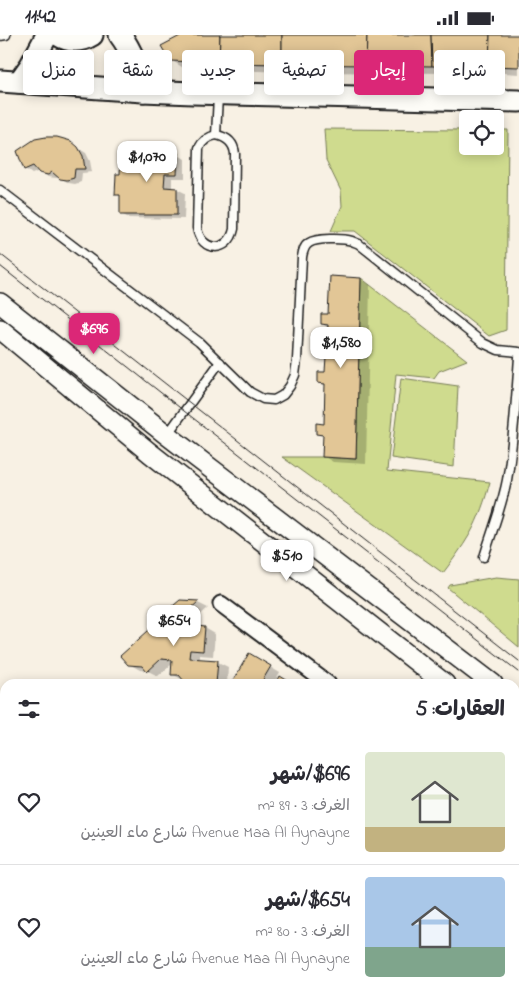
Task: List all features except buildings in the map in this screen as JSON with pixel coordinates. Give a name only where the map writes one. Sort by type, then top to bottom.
[{"type":"main road","points":[[10,82],[31,65],[47,35]]},
{"type":"main road","points":[[58,35],[72,41],[92,35]]},
{"type":"main road","points":[[127,37],[131,50]]},
{"type":"main road","points":[[10,82],[104,88]]},
{"type":"main road","points":[[254,95],[519,101]]},
{"type":"street","points":[[0,303],[167,435],[485,679]]},
{"type":"street","points":[[0,329],[150,453],[439,679]]},
{"type":"street","points":[[221,604],[321,679]]},
{"type":"lane","points":[[0,36],[6,35]]},
{"type":"lane","points":[[216,135],[218,95]]},
{"type":"lane","points":[[216,135],[227,139],[234,148],[234,229],[229,241],[224,245],[212,247],[201,240],[197,228],[200,148],[206,139],[216,135]]},
{"type":"lane","points":[[0,190],[199,342],[250,392],[262,399],[274,400],[283,395],[295,375],[302,257],[304,247],[310,242],[318,240],[342,240],[359,244],[483,343],[498,350],[519,352]]},
{"type":"lane","points":[[484,557],[507,480],[512,445],[519,357]]},
{"type":"lane","points":[[167,435],[220,362]]},
{"type":"green space","points":[[324,129],[459,130],[459,155],[504,155],[504,130],[508,130],[506,330],[489,336],[355,231],[331,231],[342,206],[341,191],[326,160]]},
{"type":"green space","points":[[361,278],[467,360],[439,371],[434,378],[396,374],[387,471],[490,482],[482,509],[473,528],[443,573],[282,457],[356,459]]},
{"type":"green space","points":[[401,378],[458,386],[454,467],[391,458]]},
{"type":"green space","points":[[496,577],[519,579],[519,647],[448,588],[450,585]]},
{"type":"tram line","points":[[0,254],[519,661]]},
{"type":"tram line","points":[[0,266],[519,672]]}]
